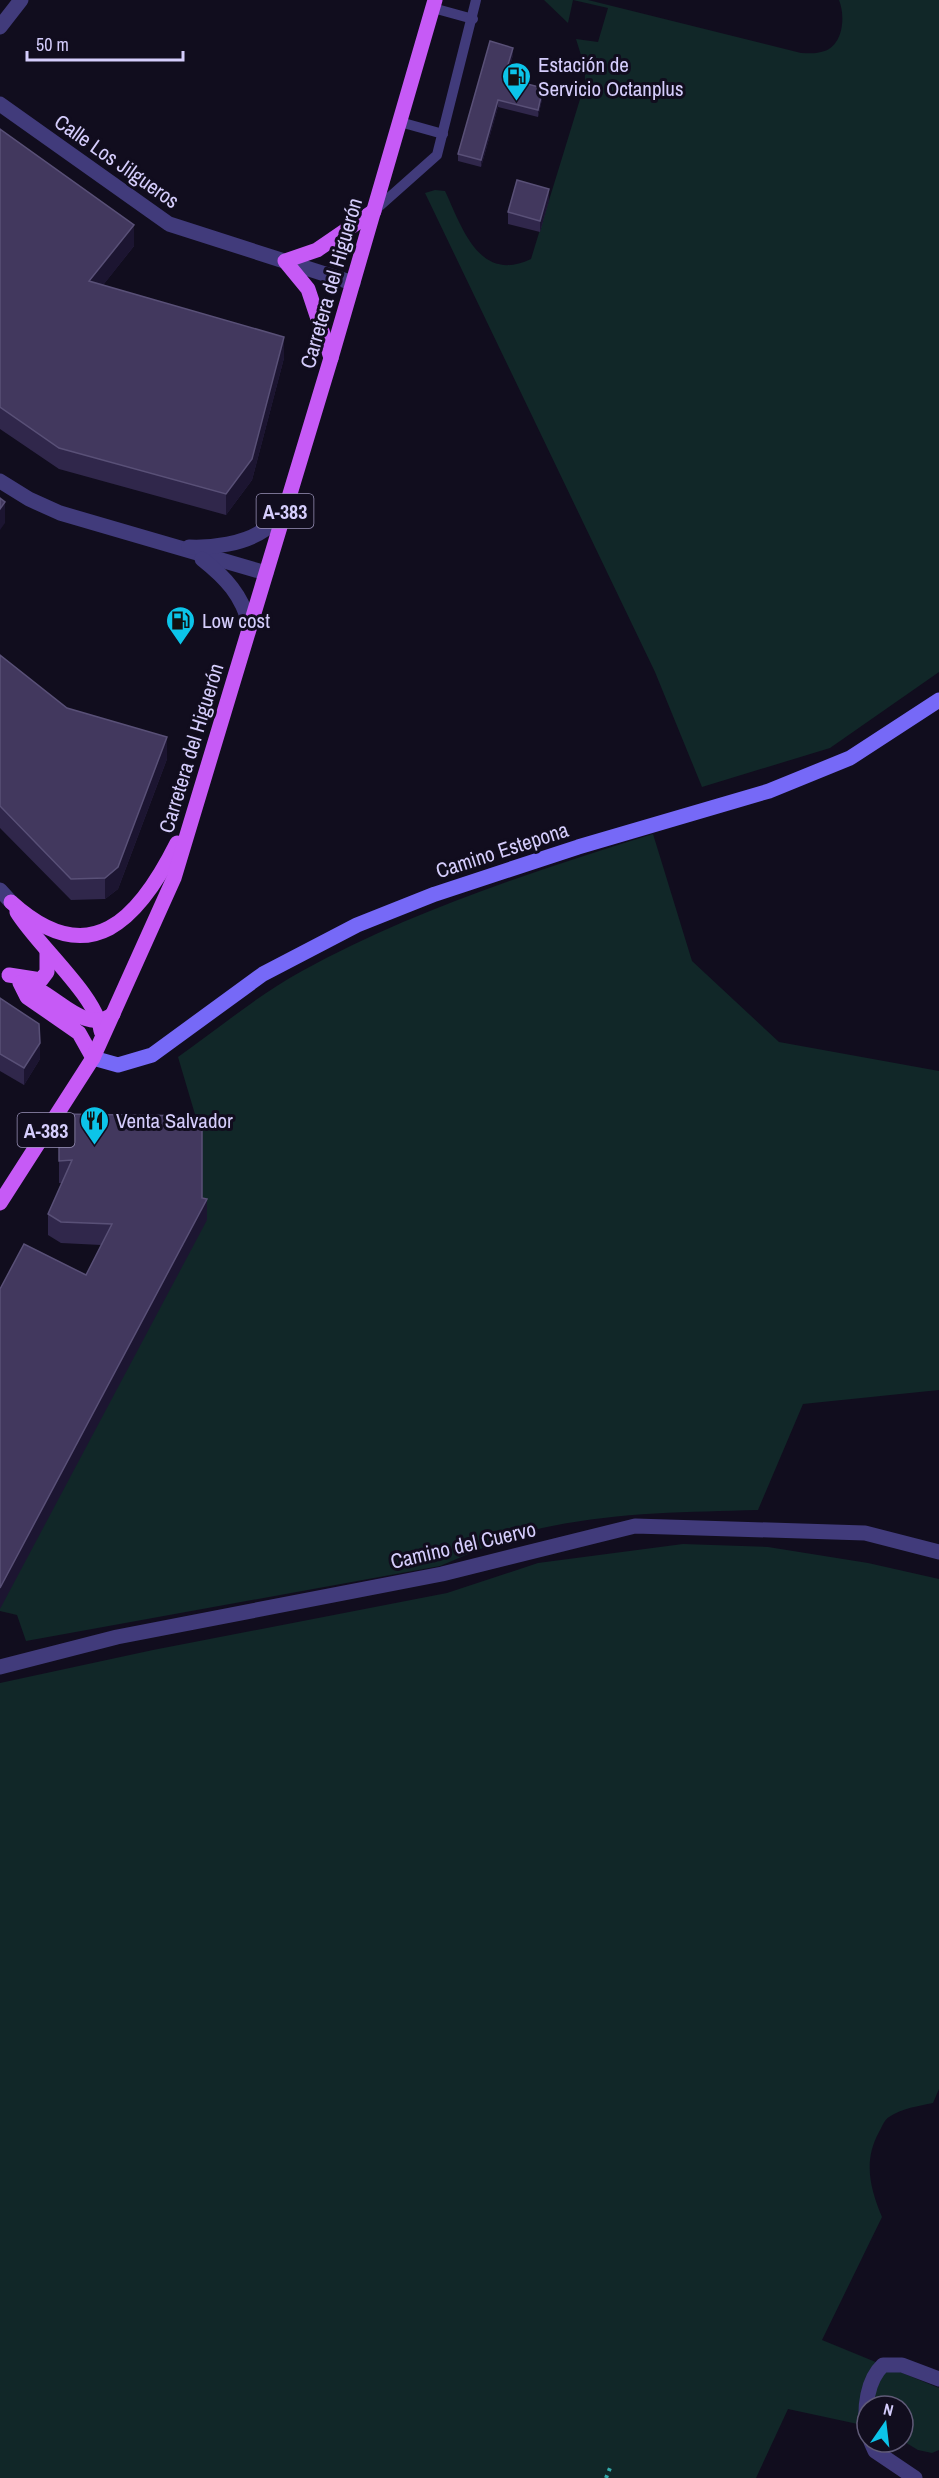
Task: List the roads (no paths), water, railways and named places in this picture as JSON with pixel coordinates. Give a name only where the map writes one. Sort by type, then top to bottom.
[{"type":"main road","name":"Carretera del Higuerón","points":[[0,1203],[93,1058],[106,1018],[174,878],[331,358],[434,4]]},
{"type":"main road","points":[[331,358],[308,289],[285,261],[317,250],[374,211]]},
{"type":"main road","name":"Camino Estepona","points":[[93,1058],[118,1065],[152,1055],[263,974],[357,925],[435,894],[578,847],[769,791],[850,758],[939,700]]},
{"type":"main road","points":[[11,902],[31,919],[56,931],[92,934],[116,926],[143,900],[159,876],[197,799]]},
{"type":"main road","points":[[11,902],[28,930],[90,1004],[106,1018]]},
{"type":"main road","points":[[9,976],[41,980],[47,972],[47,953]]},
{"type":"main road","points":[[9,976],[27,997],[80,1033],[93,1058]]},
{"type":"main road","points":[[9,976],[42,990],[84,1019],[106,1018]]},
{"type":"street","points":[[0,27],[21,0]]},
{"type":"street","name":"Calle Los Jilgueros","points":[[0,104],[169,224],[353,283]]},
{"type":"street","points":[[0,481],[29,499],[60,513],[266,573]]},
{"type":"street","points":[[172,547],[218,545],[253,536],[265,529],[288,500]]},
{"type":"street","points":[[195,553],[229,582],[238,596],[250,626]]},
{"type":"street","points":[[0,890],[11,902]]},
{"type":"street","name":"Camino del Cuervo","points":[[0,1666],[117,1637],[442,1574],[635,1526],[865,1533],[939,1552]]},
{"type":"street","points":[[869,2394],[870,2383],[875,2372],[883,2365],[902,2365],[939,2379]]},
{"type":"street","points":[[879,2454],[915,2478]]},
{"type":"lane","points":[[374,211],[437,155],[476,0]]},
{"type":"lane","points":[[434,4],[472,19]]},
{"type":"lane","points":[[400,122],[443,134]]},
{"type":"place","name":"Estación de Servicio Octanplus","points":[[517,102]]},
{"type":"place","name":"Low cost","points":[[181,646]]},
{"type":"place","name":"Venta Salvador","points":[[95,1146]]}]
